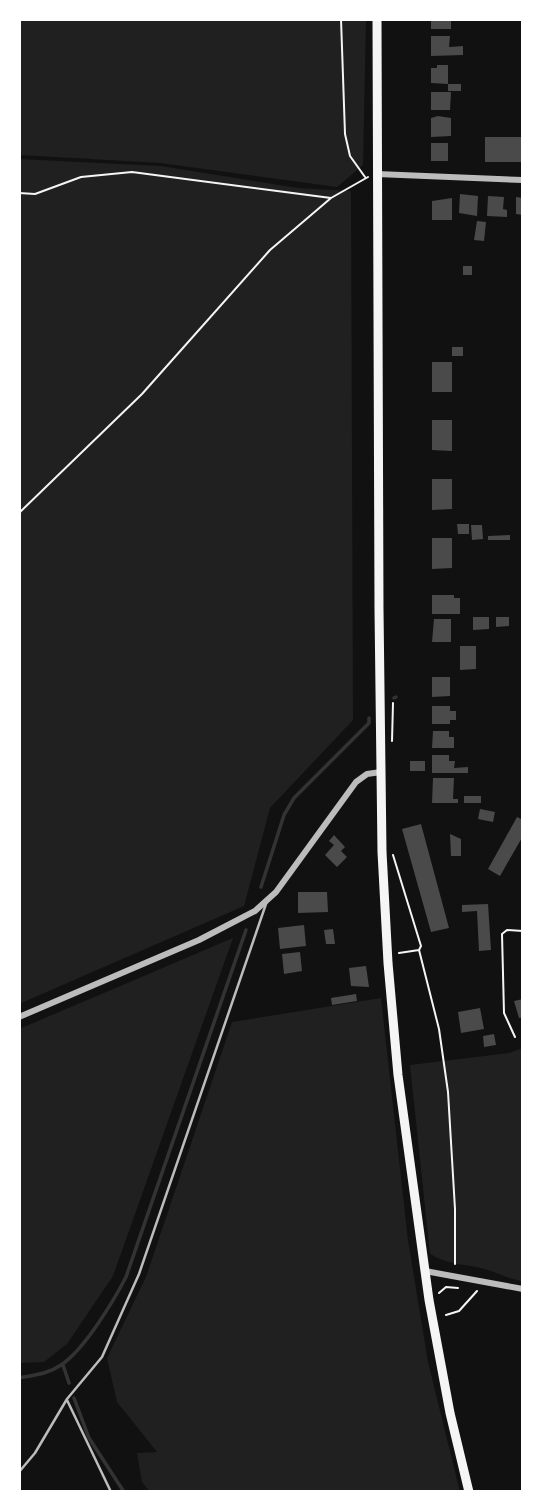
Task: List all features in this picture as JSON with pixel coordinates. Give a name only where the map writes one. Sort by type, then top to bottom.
[{"type":"main road","points":[[377,19],[380,698],[382,852],[387,955],[398,1075],[425,1271],[450,1413],[468,1492]]},
{"type":"street","points":[[377,174],[523,180]]},
{"type":"street","points":[[19,1017],[200,940],[241,919],[267,901],[356,782],[368,774],[382,772]]},
{"type":"street","points":[[425,1271],[523,1289]]},
{"type":"lane","points":[[19,1472],[35,1453],[67,1399],[102,1357],[139,1274],[267,901]]},
{"type":"lane","points":[[67,1399],[111,1492]]},
{"type":"path","points":[[341,19],[345,134],[350,156],[366,178]]},
{"type":"path","points":[[19,193],[36,194],[81,177],[132,172],[331,198]]},
{"type":"path","points":[[19,513],[142,394],[270,250],[331,198],[377,174]]},
{"type":"path","points":[[382,852],[393,855],[396,860],[421,946],[419,950],[439,1029],[448,1092],[455,1264]]},
{"type":"path","points":[[515,1037],[504,1013],[502,934],[506,930],[523,931]]},
{"type":"path","points":[[387,955],[419,950]]},
{"type":"path","points":[[446,1315],[459,1311],[478,1290]]},
{"type":"shaded area","points":[[19,19],[366,19],[363,165],[337,187],[160,163],[19,155]]},
{"type":"shaded area","points":[[19,159],[161,166],[298,188],[351,191],[353,720],[270,808],[244,906],[19,1004]]},
{"type":"shaded area","points":[[233,938],[113,1276],[67,1344],[44,1362],[19,1363],[19,1029]]},
{"type":"shaded area","points":[[381,998],[408,1240],[428,1362],[460,1492],[150,1492],[142,1482],[137,1453],[157,1452],[117,1402],[107,1358],[146,1277],[232,1022]]},
{"type":"shaded area","points":[[523,1048],[523,1281],[450,1262],[430,1254],[410,1065],[509,1053]]},
{"type":"building","points":[[431,19],[451,19],[451,29],[431,29]]},
{"type":"building","points":[[431,36],[450,36],[449,47],[463,46],[463,55],[431,56]]},
{"type":"building","points":[[437,65],[448,65],[448,84],[431,83],[431,68],[437,68]]},
{"type":"building","points":[[448,84],[461,84],[461,91],[448,91]]},
{"type":"building","points":[[431,92],[451,92],[450,110],[431,110]]},
{"type":"building","points":[[431,118],[451,118],[451,136],[431,137]]},
{"type":"building","points":[[485,137],[521,137],[521,162],[485,162]]},
{"type":"building","points":[[431,143],[448,143],[448,161],[431,161]]},
{"type":"building","points":[[460,194],[478,196],[477,216],[459,213]]},
{"type":"building","points":[[488,196],[504,197],[503,209],[507,210],[507,217],[487,216]]},
{"type":"building","points":[[516,197],[523,198],[523,215],[516,214]]},
{"type":"building","points":[[452,198],[452,220],[432,220],[432,201]]},
{"type":"building","points":[[477,221],[486,222],[484,241],[474,240]]},
{"type":"building","points":[[463,266],[472,266],[472,275],[463,275]]},
{"type":"building","points":[[452,347],[463,347],[463,356],[452,356]]},
{"type":"building","points":[[432,362],[452,362],[452,392],[432,392]]},
{"type":"building","points":[[432,420],[452,420],[452,451],[432,450]]},
{"type":"building","points":[[432,479],[452,479],[452,509],[432,510]]},
{"type":"building","points":[[457,524],[469,524],[469,534],[458,534]]},
{"type":"building","points":[[471,525],[482,525],[483,539],[472,540]]},
{"type":"building","points":[[510,535],[510,540],[488,540],[488,536]]},
{"type":"building","points":[[432,538],[452,538],[452,568],[432,569]]},
{"type":"building","points":[[432,595],[454,595],[454,598],[460,598],[460,614],[432,614]]},
{"type":"building","points":[[473,617],[489,617],[489,629],[473,630]]},
{"type":"building","points":[[496,617],[509,617],[509,626],[496,627]]},
{"type":"building","points":[[434,619],[451,619],[451,642],[432,642]]},
{"type":"building","points":[[460,646],[476,646],[476,669],[460,670]]},
{"type":"building","points":[[432,677],[450,677],[450,696],[432,697]]},
{"type":"building","points":[[432,706],[450,706],[450,711],[456,711],[456,720],[450,720],[450,724],[432,724]]},
{"type":"building","points":[[433,731],[449,731],[449,737],[454,737],[454,748],[432,748]]},
{"type":"building","points":[[432,755],[449,755],[449,761],[455,761],[454,768],[468,767],[468,773],[432,773]]},
{"type":"building","points":[[410,761],[425,761],[425,771],[410,771]]},
{"type":"building","points":[[433,778],[454,778],[453,799],[458,799],[458,803],[432,803]]},
{"type":"building","points":[[464,796],[481,796],[481,803],[464,803]]},
{"type":"building","points":[[480,809],[495,812],[493,822],[478,819]]},
{"type":"building","points":[[517,817],[523,820],[523,836],[500,876],[488,869]]},
{"type":"building","points":[[421,824],[449,928],[431,932],[402,829]]},
{"type":"building","points":[[450,834],[461,839],[461,856],[451,856]]},
{"type":"building","points":[[334,835],[345,847],[341,851],[347,857],[337,867],[325,855],[334,845],[329,841]]},
{"type":"building","points":[[298,892],[327,892],[328,912],[298,913]]},
{"type":"building","points":[[488,904],[491,950],[479,951],[477,911],[462,912],[462,905]]},
{"type":"building","points":[[304,925],[306,946],[280,949],[278,928]]},
{"type":"building","points":[[333,929],[335,944],[326,944],[324,930]]},
{"type":"building","points":[[300,952],[302,971],[284,974],[282,954]]},
{"type":"building","points":[[366,966],[369,987],[351,986],[349,968]]},
{"type":"building","points":[[356,994],[357,1001],[332,1005],[331,998]]},
{"type":"building","points":[[523,999],[523,1017],[519,1018],[514,1001]]},
{"type":"building","points":[[480,1008],[484,1029],[461,1033],[458,1012]]},
{"type":"building","points":[[494,1034],[496,1045],[484,1047],[483,1036]]},
{"type":"waterway","points":[[261,887],[284,815],[294,798],[369,723],[369,718]]},
{"type":"waterway","points":[[19,1378],[41,1374],[70,1358],[97,1325],[126,1277],[246,930]]},
{"type":"waterway","points":[[63,1365],[69,1383]]},
{"type":"waterway","points":[[74,1398],[89,1438],[124,1492]]}]
